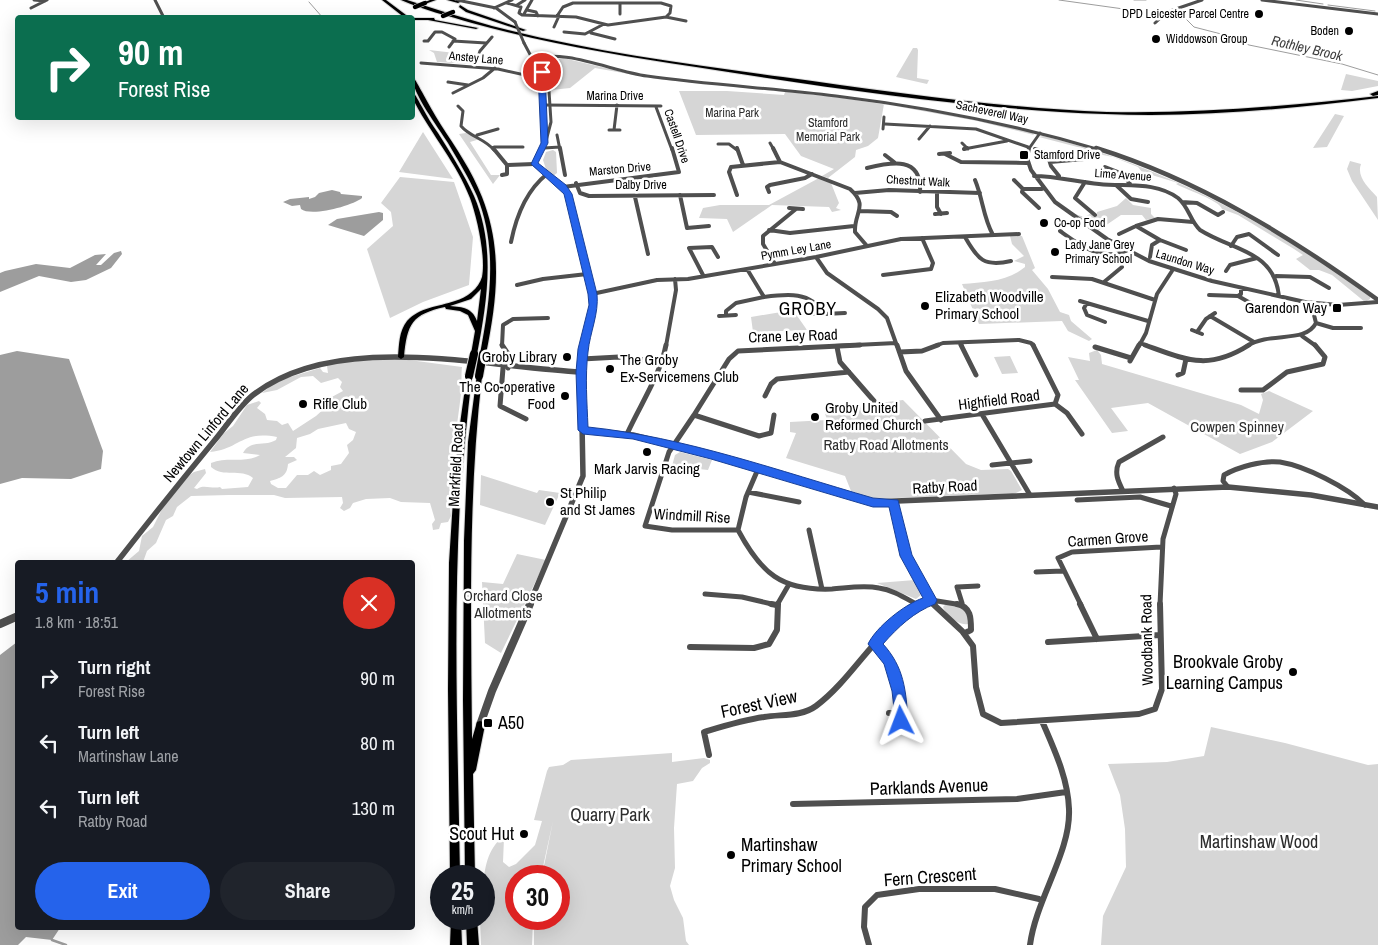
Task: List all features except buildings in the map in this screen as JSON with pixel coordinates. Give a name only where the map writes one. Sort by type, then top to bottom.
[{"type":"highway","points":[[384,0],[403,15]]},
{"type":"highway","points":[[403,0],[508,31],[606,51]]},
{"type":"highway","points":[[410,0],[480,21],[582,44],[668,59],[864,87],[1063,108],[1128,110],[1217,108],[1377,94]]},
{"type":"highway","points":[[405,15],[406,11],[434,0]]},
{"type":"highway","points":[[449,0],[515,27],[582,44]]},
{"type":"highway","points":[[415,24],[453,12],[460,3]]},
{"type":"highway","points":[[396,9],[397,15]]},
{"type":"highway","points":[[415,19],[430,20],[606,51],[864,89],[1061,110],[1137,113],[1214,111],[1293,106],[1377,94]]},
{"type":"highway","name":"Markfield Road","points":[[415,83],[426,107],[468,172],[480,195],[489,221],[494,248],[494,283],[479,376],[470,459],[467,529],[470,865]]},
{"type":"highway","name":"Markfield Road","points":[[415,97],[473,197],[484,238],[486,272],[484,305],[470,376],[460,445],[456,510],[454,624],[455,865]]},
{"type":"highway","points":[[401,357],[405,331],[409,322],[422,312],[462,302],[474,295],[479,290],[486,272]]},
{"type":"highway","points":[[442,308],[461,309],[471,314],[478,333]]},
{"type":"highway","points":[[468,798],[480,725]]},
{"type":"highway","points":[[456,930],[456,945]]},
{"type":"highway","points":[[472,930],[473,945]]},
{"type":"street","points":[[34,0],[46,0]]},
{"type":"street","points":[[32,8],[46,0]]},
{"type":"street","points":[[155,0],[162,15]]},
{"type":"street","points":[[494,8],[512,0]]},
{"type":"street","points":[[516,5],[525,0]]},
{"type":"street","points":[[524,14],[532,0]]},
{"type":"street","points":[[1155,23],[1166,13],[1202,0]]},
{"type":"street","points":[[1262,0],[1378,14]]},
{"type":"street","points":[[507,2],[521,7],[518,13],[520,14],[587,19],[604,24],[632,24],[666,17],[686,21]]},
{"type":"street","points":[[460,3],[477,4],[494,8],[507,14],[514,22],[532,59],[540,64],[545,130],[544,145]]},
{"type":"street","points":[[620,3],[620,14]]},
{"type":"street","points":[[554,26],[566,5],[662,3],[671,6],[670,14],[666,17]]},
{"type":"street","points":[[27,8],[38,9]]},
{"type":"street","points":[[527,10],[536,12],[538,16]]},
{"type":"street","points":[[591,33],[604,24]]},
{"type":"street","points":[[428,41],[439,31],[454,37],[449,47]]},
{"type":"street","points":[[564,32],[576,35],[591,33],[615,40]]},
{"type":"street","points":[[475,66],[480,51],[492,37]]},
{"type":"street","points":[[424,41],[435,41]]},
{"type":"street","points":[[453,41],[486,43]]},
{"type":"street","points":[[526,48],[547,56],[546,75],[551,130],[534,164]]},
{"type":"street","points":[[532,59],[542,55]]},
{"type":"street","name":"Sacheverell Way","points":[[542,55],[564,58],[636,75],[865,100],[948,113],[1040,133],[1135,162],[1206,193],[1295,244],[1378,301]]},
{"type":"street","name":"Sacheverell Way","points":[[536,61],[564,58]]},
{"type":"street","name":"Anstey Lane","points":[[421,63],[495,68],[528,74],[542,79]]},
{"type":"street","points":[[453,93],[460,91],[495,68]]},
{"type":"street","name":"Anstey Lane","points":[[528,74],[542,72]]},
{"type":"street","points":[[450,84],[468,85]]},
{"type":"street","points":[[460,91],[468,93]]},
{"type":"street","name":"Marina Drive","points":[[543,105],[662,106]]},
{"type":"street","points":[[614,130],[617,105]]},
{"type":"street","points":[[467,106],[460,107],[464,118],[461,126],[465,131],[476,135],[494,146],[523,147]]},
{"type":"street","name":"Castell Drive","points":[[656,107],[668,136],[679,172]]},
{"type":"street","points":[[882,129],[885,124],[884,117]]},
{"type":"street","points":[[885,124],[976,129],[1028,147]]},
{"type":"street","points":[[927,138],[920,138],[928,132],[930,126]]},
{"type":"street","points":[[476,135],[498,129]]},
{"type":"street","points":[[545,130],[551,130]]},
{"type":"street","points":[[609,130],[620,130]]},
{"type":"street","points":[[945,154],[961,162],[1027,163],[1026,154],[1028,147],[1040,133]]},
{"type":"street","points":[[557,135],[565,175]]},
{"type":"street","points":[[962,143],[966,149],[1008,141]]},
{"type":"street","points":[[770,143],[780,162]]},
{"type":"street","points":[[718,144],[729,144],[736,148],[743,165]]},
{"type":"street","points":[[544,145],[560,147]]},
{"type":"street","points":[[480,725],[502,667],[579,489],[584,470],[582,359],[594,305],[568,194],[563,187],[534,164],[507,165],[496,154],[494,146]]},
{"type":"street","points":[[1038,149],[1049,156],[1050,162],[1060,176]]},
{"type":"street","points":[[939,154],[950,153]]},
{"type":"street","points":[[888,156],[894,162]]},
{"type":"street","points":[[1050,162],[1084,159]]},
{"type":"street","points":[[737,195],[729,172],[734,166],[780,162],[812,174],[855,193],[860,201],[860,211],[854,226],[857,238],[867,246]]},
{"type":"street","points":[[868,168],[894,162],[906,165],[915,171],[920,180],[920,192]]},
{"type":"street","name":"Laundon Way","points":[[1027,163],[1042,189],[1064,211],[1126,251],[1172,271],[1241,288],[1334,306],[1378,301]]},
{"type":"street","points":[[506,175],[507,165]]},
{"type":"street","points":[[1107,169],[1123,174],[1130,184]]},
{"type":"street","name":"Marston Drive","points":[[563,187],[576,184],[648,178],[679,172]]},
{"type":"street","points":[[511,242],[512,231],[536,181],[547,174]]},
{"type":"street","points":[[762,185],[767,187],[806,178],[812,174]]},
{"type":"street","name":"Lime Avenue","points":[[1034,176],[1060,176],[1085,182],[1116,185],[1130,184],[1163,190],[1182,202],[1197,203],[1218,215],[1223,212]]},
{"type":"street","points":[[975,180],[983,200],[984,219],[993,235]]},
{"type":"street","points":[[1014,180],[1023,189],[1042,189]]},
{"type":"street","points":[[1085,182],[1075,198],[1094,213]]},
{"type":"street","name":"Dalby Drive","points":[[576,184],[582,196],[714,195]]},
{"type":"street","points":[[1116,185],[1131,199],[1148,202]]},
{"type":"street","points":[[767,187],[769,192]]},
{"type":"street","points":[[1023,189],[1022,194],[1039,208]]},
{"type":"street","name":"Chestnut Walk","points":[[855,193],[889,190],[980,193]]},
{"type":"street","points":[[937,193],[937,208],[940,214]]},
{"type":"street","points":[[680,196],[688,234]]},
{"type":"street","points":[[635,197],[648,254]]},
{"type":"street","points":[[1182,202],[1193,222],[1206,234],[1257,258],[1276,276],[1279,296]]},
{"type":"street","points":[[788,208],[803,208]]},
{"type":"street","points":[[775,264],[763,244],[764,236],[769,230],[794,212],[796,208]]},
{"type":"street","points":[[860,211],[892,211],[897,216]]},
{"type":"street","points":[[935,214],[947,213]]},
{"type":"street","points":[[1119,234],[1126,233],[1136,226],[1158,219],[1193,222]]},
{"type":"street","points":[[769,230],[788,234],[833,225],[854,226]]},
{"type":"street","points":[[687,228],[709,226]]},
{"type":"street","points":[[1136,226],[1160,240],[1180,246],[1186,250]]},
{"type":"street","points":[[1060,231],[1097,254],[1112,256],[1126,251]]},
{"type":"street","name":"Pymm Ley Lane","points":[[592,294],[657,280],[703,276],[816,257],[889,241],[1019,234]]},
{"type":"street","points":[[1231,246],[1236,237],[1249,234],[1278,255]]},
{"type":"street","points":[[965,237],[978,259],[989,264],[1011,261]]},
{"type":"street","points":[[883,269],[885,274],[930,269],[933,263],[922,238]]},
{"type":"street","points":[[1157,256],[1150,256],[1152,245],[1160,240]]},
{"type":"street","points":[[1180,246],[1185,244]]},
{"type":"street","points":[[703,276],[689,248],[712,247],[718,257]]},
{"type":"street","points":[[816,257],[829,274],[884,313],[890,322],[906,371],[941,420]]},
{"type":"street","points":[[1226,271],[1228,264],[1257,258]]},
{"type":"street","points":[[1005,262],[1009,266]]},
{"type":"street","points":[[1104,282],[1121,266],[1129,269]]},
{"type":"street","points":[[747,269],[764,297]]},
{"type":"street","points":[[1095,347],[1131,359],[1146,333],[1155,300],[1172,271]]},
{"type":"street","points":[[525,281],[587,273]]},
{"type":"street","points":[[517,285],[543,279],[587,273]]},
{"type":"street","points":[[1054,276],[1077,275],[1104,282],[1155,300]]},
{"type":"street","points":[[1276,276],[1310,277],[1329,288]]},
{"type":"street","points":[[627,434],[640,404],[663,362],[676,290],[675,279]]},
{"type":"street","points":[[1323,289],[1334,287]]},
{"type":"street","points":[[1238,296],[1241,288]]},
{"type":"street","points":[[726,316],[726,311],[731,305],[764,297],[798,294],[814,303],[824,314]]},
{"type":"street","points":[[1209,295],[1238,296],[1261,309]]},
{"type":"street","points":[[1080,301],[1148,321]]},
{"type":"street","points":[[1140,343],[1186,359],[1201,361],[1226,358],[1254,342],[1270,337],[1302,336],[1313,329],[1316,323],[1311,302]]},
{"type":"street","points":[[1087,303],[1084,312],[1097,323],[1105,322]]},
{"type":"street","points":[[814,314],[845,313]]},
{"type":"street","points":[[1192,330],[1199,333],[1212,314],[1254,342]]},
{"type":"street","points":[[719,316],[736,315]]},
{"type":"street","points":[[537,324],[538,318]]},
{"type":"street","points":[[516,421],[524,418],[500,406],[505,368],[511,358],[502,346],[503,325],[513,319],[548,318]]},
{"type":"street","points":[[1316,323],[1333,328],[1361,328]]},
{"type":"street","points":[[1349,324],[1353,328]]},
{"type":"street","points":[[1241,390],[1253,391],[1267,388],[1287,372],[1323,364],[1325,357],[1323,353],[1302,336]]},
{"type":"street","name":"Highfield Road","points":[[900,352],[922,351],[943,343],[1019,340],[1031,343],[1037,350],[1058,395],[1055,404],[1035,409],[925,421]]},
{"type":"street","name":"Crane Ley Road","points":[[694,415],[729,359],[738,351],[896,343]]},
{"type":"street","points":[[960,343],[976,375]]},
{"type":"street","points":[[837,347],[840,362],[874,401]]},
{"type":"street","name":"Newtown Linford Lane","points":[[120,560],[174,490],[258,391],[279,378],[312,365],[338,360],[401,357],[505,368],[581,372]]},
{"type":"street","points":[[582,359],[619,357],[663,362]]},
{"type":"street","points":[[1183,375],[1186,359]]},
{"type":"street","points":[[765,396],[771,384],[777,379],[835,376],[848,372]]},
{"type":"street","points":[[1253,391],[1256,396]]},
{"type":"street","points":[[1055,404],[1067,413],[1082,434]]},
{"type":"street","points":[[673,445],[694,415],[759,436],[771,433],[774,415]]},
{"type":"street","points":[[983,416],[1030,496]]},
{"type":"street","name":"Ratby Road","points":[[583,430],[627,434],[673,445],[873,502],[894,503],[1174,488],[1228,487],[1310,495],[1378,508]]},
{"type":"street","points":[[1123,491],[1116,480],[1114,471],[1116,462],[1122,457],[1149,448],[1163,437]]},
{"type":"street","name":"Windmill Rise","points":[[673,445],[663,468],[644,526],[672,530],[738,530]]},
{"type":"street","points":[[992,466],[1030,461]]},
{"type":"street","points":[[1228,487],[1223,481],[1224,475],[1229,472],[1278,462],[1292,465],[1328,482],[1358,497],[1366,505]]},
{"type":"street","points":[[758,468],[748,492],[738,530],[753,556],[770,576],[788,586],[822,589],[861,586],[879,588],[918,605]]},
{"type":"street","name":"Woodbank Road","points":[[1042,721],[1139,714],[1155,709],[1160,700],[1162,689],[1158,578],[1161,548],[1171,506],[1176,494],[1174,488]]},
{"type":"street","points":[[748,492],[799,502]]},
{"type":"street","points":[[1077,500],[1140,496],[1171,506]]},
{"type":"street","points":[[786,508],[788,501]]},
{"type":"street","points":[[894,503],[898,529],[906,556],[930,600],[966,634],[974,648],[977,692],[983,714],[1001,723],[1042,721],[1066,792],[1069,820],[1059,857],[1040,900],[1030,945]]},
{"type":"street","points":[[808,530],[822,589]]},
{"type":"street","name":"Carmen Grove","points":[[1097,639],[1058,558],[1067,553],[1161,548]]},
{"type":"street","points":[[1036,572],[1063,570]]},
{"type":"street","points":[[690,647],[754,648],[770,644],[777,630],[777,605],[788,586]]},
{"type":"street","points":[[962,604],[957,587],[978,586]]},
{"type":"street","points":[[704,594],[742,597],[777,605]]},
{"type":"street","points":[[889,713],[901,718],[900,691],[890,661],[874,644],[895,622],[918,605],[930,600],[962,604],[968,608],[972,618],[971,630],[966,634]]},
{"type":"street","points":[[0,624],[15,617]]},
{"type":"street","points":[[1048,642],[1160,635]]},
{"type":"street","name":"Forest View","points":[[709,755],[704,732],[747,721],[799,713],[814,708],[851,671],[874,644]]},
{"type":"street","name":"Parklands Avenue","points":[[793,804],[1018,799],[1066,792]]},
{"type":"street","name":"Fern Crescent","points":[[869,945],[864,927],[865,907],[877,895],[919,889],[995,889],[1040,900]]},
{"type":"green space","points":[[913,48],[918,50],[917,78],[929,80],[927,84],[896,77]]},
{"type":"green space","points":[[429,50],[455,53],[454,56],[472,64],[437,62],[434,53]]},
{"type":"green space","points":[[563,58],[639,76],[595,68],[570,88],[551,90],[548,65],[551,60]]},
{"type":"green space","points":[[1346,74],[1378,81],[1378,86],[1352,91],[1341,90]]},
{"type":"green space","points":[[648,77],[836,97],[884,104],[878,138],[868,146],[856,150],[855,157],[828,178],[822,176],[834,169],[801,156],[785,134],[696,135],[679,91],[727,91],[784,95],[785,92]]},
{"type":"green space","points":[[894,106],[941,113],[1032,132],[1034,135],[977,121]]},
{"type":"green space","points":[[1335,114],[1344,116],[1327,147],[1313,148]]},
{"type":"green space","points":[[423,132],[453,179],[399,172]]},
{"type":"green space","points":[[466,133],[480,139],[470,142],[491,175],[500,175],[493,184],[459,134]]},
{"type":"green space","points":[[1043,136],[1113,157],[1088,152],[1089,150],[1039,137]]},
{"type":"green space","points":[[553,150],[556,152],[557,173],[553,176],[546,169],[543,160],[546,152]]},
{"type":"green space","points":[[1114,157],[1173,180],[1254,221],[1332,270],[1370,296],[1370,299],[1365,302],[1332,275],[1319,270],[1310,270],[1296,259],[1303,255],[1238,215],[1222,209],[1215,202],[1176,184],[1178,183],[1142,172],[1138,167]]},
{"type":"green space","points":[[1350,161],[1361,164],[1360,173],[1362,178],[1377,197],[1378,220],[1352,181],[1347,169]]},
{"type":"green space","points":[[400,177],[454,182],[473,237],[469,285],[423,302],[390,318],[367,249],[393,226],[391,212],[381,203]]},
{"type":"green space","points":[[819,178],[831,183],[839,203],[836,208],[841,210],[832,212],[829,207],[772,205],[733,232],[727,219],[699,218],[703,208],[720,205],[769,205]]},
{"type":"green space","points":[[1126,198],[1133,205],[1151,208],[1151,214],[1155,218],[1146,220],[1142,215],[1121,215],[1099,230],[1075,214],[1084,217],[1090,214],[1097,215],[1097,212],[1117,206]]},
{"type":"green space","points":[[1010,236],[1022,236],[1035,268],[1032,270],[1048,289],[1060,312],[1069,315],[1071,321],[1092,339],[1089,341],[1068,331],[1062,321],[979,324],[962,284],[987,282],[1011,276],[1025,267],[1025,264],[1014,261],[1024,256],[1012,244]]},
{"type":"green space","points":[[793,310],[807,330],[753,332],[751,317]]},
{"type":"green space","name":"Cowpen Spinney","points":[[1097,350],[1101,355],[1102,364],[1241,405],[1259,414],[1263,400],[1261,394],[1269,391],[1313,411],[1272,442],[1240,454],[1148,403],[1111,408],[1128,431],[1112,433],[1075,380],[1079,380],[1068,357],[1090,361],[1089,353]]},
{"type":"green space","points":[[1010,356],[1018,373],[1002,374],[994,357]]},
{"type":"green space","points":[[394,358],[462,367],[461,393],[451,471],[451,516],[448,522],[441,523],[439,529],[433,530],[432,524],[435,520],[430,503],[401,502],[390,498],[366,499],[353,503],[350,508],[344,511],[340,508],[343,503],[342,497],[285,498],[274,495],[191,496],[177,507],[173,516],[166,520],[156,543],[147,551],[144,560],[128,560],[139,551],[142,536],[153,527],[162,509],[188,476],[194,472],[205,469],[206,473],[194,488],[197,489],[205,487],[220,487],[222,489],[248,487],[253,478],[243,474],[221,472],[211,467],[211,463],[223,460],[254,458],[260,455],[243,453],[250,446],[272,442],[277,437],[256,436],[210,452],[224,433],[233,426],[247,405],[259,401],[261,403],[257,408],[265,414],[267,420],[277,421],[282,425],[288,423],[293,431],[316,416],[326,407],[328,399],[343,391],[340,387],[342,382],[338,378],[321,383],[313,376],[301,377],[277,390],[262,393],[277,381],[320,368],[323,372],[328,373],[327,366],[334,363]],"holes":[[[346,423],[349,429],[356,432],[353,440],[347,445],[349,453],[341,464],[331,466],[331,470],[320,475],[314,471],[308,475],[297,475],[286,488],[278,488],[271,484],[270,481],[280,478],[285,474],[288,464],[297,460],[294,457],[285,457],[296,448],[297,438],[318,429]]]},
{"type":"green space","name":"Ratby Road Allotments","points":[[903,400],[966,464],[981,470],[1008,469],[1022,490],[1016,493],[873,499],[851,491],[845,476],[786,458],[796,433],[790,432],[790,422],[827,420],[824,410]]},
{"type":"green space","points":[[680,452],[712,460],[708,470],[672,466],[675,455]]},
{"type":"green space","points":[[481,475],[537,493],[539,490],[560,493],[545,525],[480,505]]},
{"type":"green space","name":"Orchard Close Allotments","points":[[517,554],[546,560],[501,653],[485,643],[482,582],[503,584]]},
{"type":"green space","points":[[915,580],[921,595],[916,599],[877,583]]},
{"type":"green space","points":[[945,605],[958,605],[967,611],[968,624],[953,619],[943,607]]},
{"type":"green space","name":"Martinshaw Wood","points":[[1211,727],[1285,743],[1368,765],[1378,764],[1378,945],[1101,945],[1103,916],[1126,867],[1125,829],[1120,795],[1108,764],[1167,762],[1204,756]]},
{"type":"green space","name":"Quarry Park","points":[[672,753],[672,762],[704,758],[710,760],[710,763],[702,768],[693,781],[677,784],[674,828],[675,868],[670,886],[674,900],[683,918],[686,941],[689,945],[534,945],[534,930],[570,930],[570,865],[544,865],[553,821],[543,865],[514,865],[535,845],[542,821],[534,820],[549,767],[563,765],[571,760]]},
{"type":"green space","name":"Quarry Park","points":[[501,838],[504,838],[503,862],[507,865],[505,865],[505,930],[533,930],[532,945],[481,945],[480,930],[495,930],[495,865],[486,865],[494,846]]},
{"type":"shaded area","points":[[332,190],[341,194],[362,196],[362,198],[341,207],[313,212],[301,209],[300,205],[292,206],[283,202],[290,199],[309,197],[309,199],[319,193]]},
{"type":"shaded area","points":[[379,212],[383,213],[383,220],[364,236],[328,225],[337,219]]},
{"type":"shaded area","points":[[121,251],[122,254],[111,268],[86,280],[71,282],[39,276],[0,292],[0,273],[5,271],[36,264],[70,268],[95,255],[106,254],[96,265],[101,265],[114,253]]},
{"type":"shaded area","points":[[17,351],[69,359],[103,451],[101,469],[71,479],[22,478],[0,484],[0,355]]},
{"type":"shaded area","points":[[15,644],[15,930],[59,930],[52,940],[26,937],[18,945],[0,945],[0,655]]},
{"type":"waterway","name":"Rothley Brook","points":[[1059,0],[1138,11],[1154,11],[1184,17],[1194,27],[1225,35],[1249,45],[1342,64],[1378,75]]},
{"type":"waterway","points":[[1134,0],[1146,0]]},
{"type":"waterway","points":[[1296,0],[1323,4]]},
{"type":"waterway","points":[[309,2],[320,15]]},
{"type":"waterway","points":[[1328,5],[1375,11]]},
{"type":"waterway","points":[[52,940],[66,945]]},
{"type":"place","name":"DPD Leicester Parcel Centre","points":[[1259,14]]},
{"type":"place","name":"Boden","points":[[1349,31]]},
{"type":"place","name":"Widdowson Group","points":[[1156,39]]},
{"type":"place","name":"Stamford Drive","points":[[1024,155]]},
{"type":"place","name":"Co-op Food","points":[[1044,223]]},
{"type":"place","name":"Lady Jane Grey Primary School","points":[[1055,252]]},
{"type":"place","name":"Elizabeth Woodville Primary School","points":[[925,306]]},
{"type":"place","name":"Garendon Way","points":[[1337,308]]},
{"type":"place","name":"Groby Library","points":[[567,357]]},
{"type":"place","name":"The Groby Ex-Servicemens Club","points":[[610,369]]},
{"type":"place","name":"The Co-operative Food","points":[[565,396]]},
{"type":"place","name":"Rifle Club","points":[[303,404]]},
{"type":"place","name":"Groby United Reformed Church","points":[[815,417]]},
{"type":"place","name":"Mark Jarvis Racing","points":[[647,452]]},
{"type":"place","name":"St Philip and St James","points":[[550,502]]},
{"type":"place","name":"Brookvale Groby Learning Campus","points":[[1293,672]]},
{"type":"place","name":"A50","points":[[488,723]]},
{"type":"place","name":"Scout Hut","points":[[524,834]]},
{"type":"place","name":"Martinshaw Primary School","points":[[731,855]]},
{"type":"district","name":"GROBY","points":[[808,309]]},
{"type":"route","points":[[542,72],[545,128],[544,148],[534,164],[563,187],[568,194],[594,305],[583,349],[581,372],[583,430],[633,435],[712,455],[855,498],[873,502],[894,503],[898,529],[906,556],[930,600],[918,605],[895,622],[874,644],[890,661],[900,691],[901,721]]},
{"type":"park label","name":"Marina Park","points":[[732,113]]},
{"type":"park label","name":"Stamford Memorial Park","points":[[828,130]]}]
